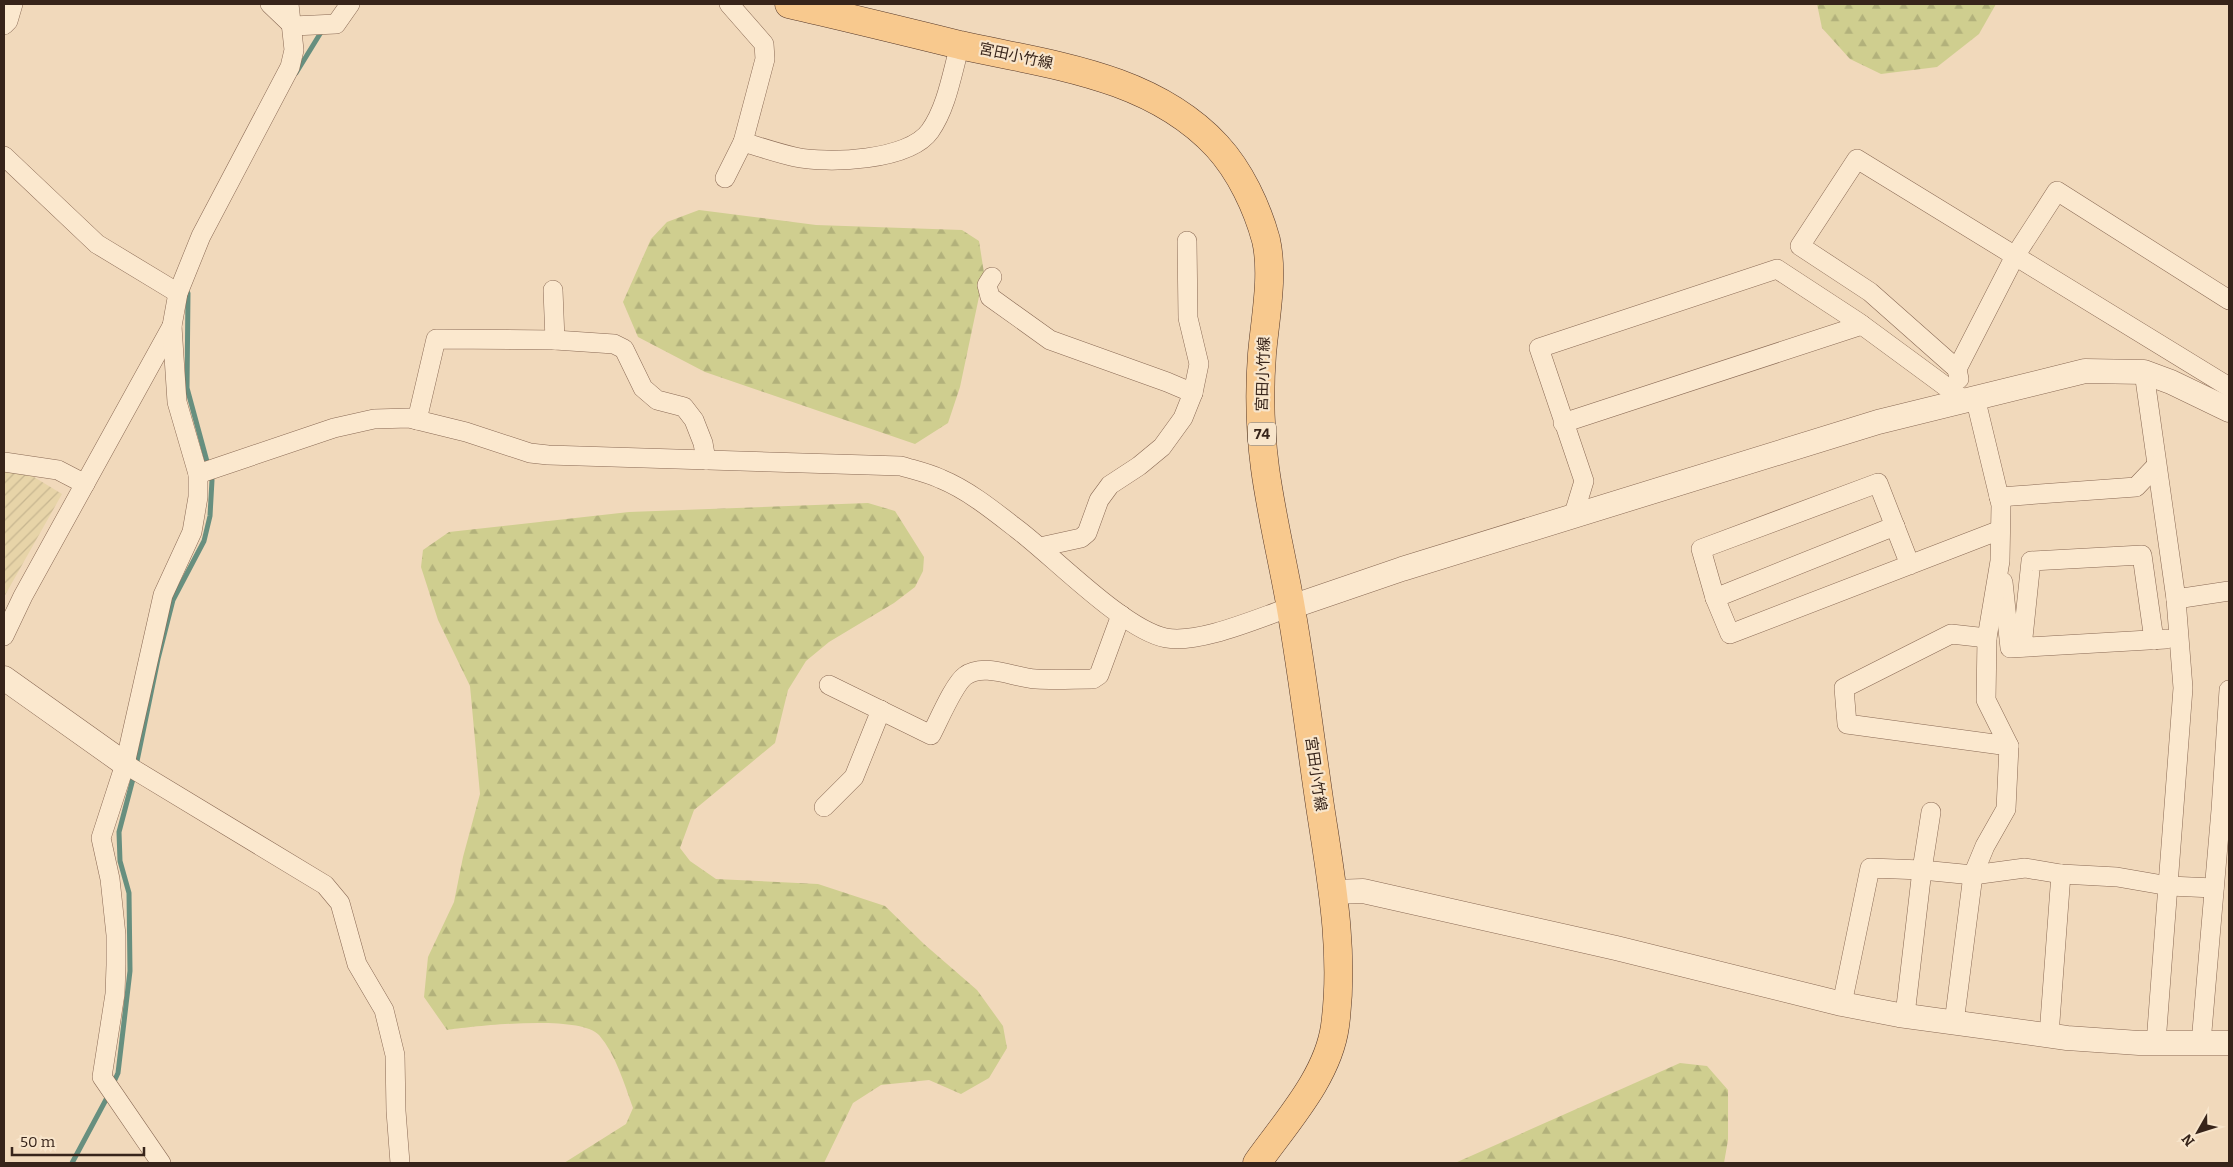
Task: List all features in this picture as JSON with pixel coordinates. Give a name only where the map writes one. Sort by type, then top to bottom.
[{"type":"main road","name":"宮田小竹線","points":[[789,4],[960,45],[1072,68],[1145,93],[1184,117],[1217,146],[1236,171],[1256,212],[1267,243],[1268,285],[1261,359],[1260,411],[1266,468],[1291,607],[1333,892],[1338,944],[1338,993],[1334,1030],[1327,1056],[1313,1084],[1256,1163]]},
{"type":"street","points":[[4,25],[8,21],[13,4]]},
{"type":"street","points":[[270,4],[293,26],[336,24],[350,4]]},
{"type":"street","points":[[161,1163],[102,1077],[116,994],[116,935],[110,880],[101,838],[125,764],[163,595],[192,532],[198,497],[198,474],[177,402],[172,326],[178,293],[201,236],[290,67],[294,50],[293,26],[288,4]]},
{"type":"street","points":[[725,178],[743,142],[766,59],[764,44],[728,4]]},
{"type":"street","points":[[743,142],[796,157],[845,160],[886,153],[914,145],[929,133],[940,114],[960,45]]},
{"type":"street","points":[[4,156],[97,244],[178,293]]},
{"type":"street","points":[[2178,639],[2010,648],[2000,560],[2001,505],[1970,399],[1957,369],[1870,292],[1800,246],[1856,159],[2229,387]]},
{"type":"street","points":[[1957,369],[2015,256],[2057,191],[2229,300]]},
{"type":"street","points":[[1040,547],[1081,538],[1087,533],[1099,500],[1110,485],[1139,466],[1162,447],[1183,418],[1193,393],[1199,364],[1188,318],[1187,241]]},
{"type":"street","points":[[1573,517],[1584,482],[1539,348],[1777,268],[1970,399]]},
{"type":"street","points":[[992,277],[988,286],[990,297],[1050,340],[1193,393]]},
{"type":"street","points":[[553,290],[555,340]]},
{"type":"street","points":[[1563,423],[1862,325]]},
{"type":"street","points":[[4,636],[172,326]]},
{"type":"street","points":[[417,420],[436,339],[555,340],[614,344],[624,349],[643,388],[656,400],[684,407],[694,420],[703,443],[706,460]]},
{"type":"street","points":[[198,474],[334,428],[374,419],[409,418],[466,432],[530,453],[548,455],[901,466],[942,479],[968,493],[1040,547],[1121,615],[1166,638],[1190,637],[1222,630],[1402,569],[1878,422],[2085,371],[2144,372],[2171,382],[2229,410]]},
{"type":"street","points":[[2144,372],[2176,599],[2183,688],[2156,1043]]},
{"type":"street","points":[[4,462],[58,470],[85,484]]},
{"type":"street","points":[[1999,497],[2136,487],[2156,466]]},
{"type":"street","points":[[1910,565],[1878,483],[1701,550],[1715,598],[1730,634],[1910,565],[2000,530]]},
{"type":"street","points":[[1715,598],[1895,526]]},
{"type":"street","points":[[2022,647],[2031,561],[2142,555],[2154,640]]},
{"type":"street","points":[[1954,1023],[1973,875],[1985,846],[2006,809],[2008,746],[1986,700],[1987,638],[2000,560]]},
{"type":"street","points":[[2176,599],[2229,592]]},
{"type":"street","points":[[829,684],[931,736],[956,687],[964,676],[973,672],[988,671],[1034,679],[1093,679],[1099,675],[1121,615]]},
{"type":"street","points":[[1987,638],[1951,634],[1844,688],[1847,724],[2008,746]]},
{"type":"street","points":[[4,678],[125,764],[325,885],[340,903],[357,964],[384,1010],[395,1055],[396,1111],[400,1163]]},
{"type":"street","points":[[2201,1043],[2214,888],[2225,810],[2229,690]]},
{"type":"street","points":[[824,807],[854,777],[881,710]]},
{"type":"street","points":[[1905,1015],[1922,870],[1931,812]]},
{"type":"street","points":[[1842,1004],[1870,868],[1922,870],[1973,875],[2025,868],[2061,874],[2117,877],[2169,886],[2214,888]]},
{"type":"street","points":[[2049,1035],[2061,874]]},
{"type":"street","points":[[1333,892],[1363,891],[1842,1004],[1905,1015],[2049,1035],[2156,1043],[2229,1044]]},
{"type":"shaded area","points":[[4,468],[34,477],[62,494],[4,597]]},
{"type":"green space","points":[[1817,4],[1996,4],[1979,34],[1937,67],[1881,74],[1850,59],[1822,28]]},
{"type":"green space","points":[[699,210],[816,225],[962,230],[979,241],[984,273],[960,387],[948,423],[915,444],[705,372],[638,337],[623,302],[651,239],[667,222]]},
{"type":"green space","points":[[868,503],[895,511],[924,557],[923,571],[915,587],[894,603],[829,642],[806,661],[788,690],[775,743],[694,810],[680,848],[690,861],[716,879],[818,884],[885,906],[924,944],[977,990],[1003,1026],[1007,1048],[989,1078],[961,1094],[929,1080],[881,1085],[853,1103],[824,1163],[564,1163],[626,1124],[633,1108],[615,1060],[599,1035],[588,1029],[550,1023],[502,1024],[447,1030],[424,997],[428,957],[454,902],[463,857],[480,794],[470,686],[438,620],[421,567],[423,550],[449,532],[629,512]]},
{"type":"green space","points":[[1680,1063],[1707,1066],[1728,1090],[1728,1140],[1724,1163],[1455,1163]]},
{"type":"waterway","points":[[296,73],[323,29]]},
{"type":"waterway","points":[[136,766],[158,659],[173,600],[204,541],[210,516],[212,480],[187,388],[188,293]]},
{"type":"waterway","points":[[112,1086],[118,1073],[130,971],[129,893],[120,861],[119,832],[134,775]]},
{"type":"waterway","points":[[72,1163],[109,1094]]}]
